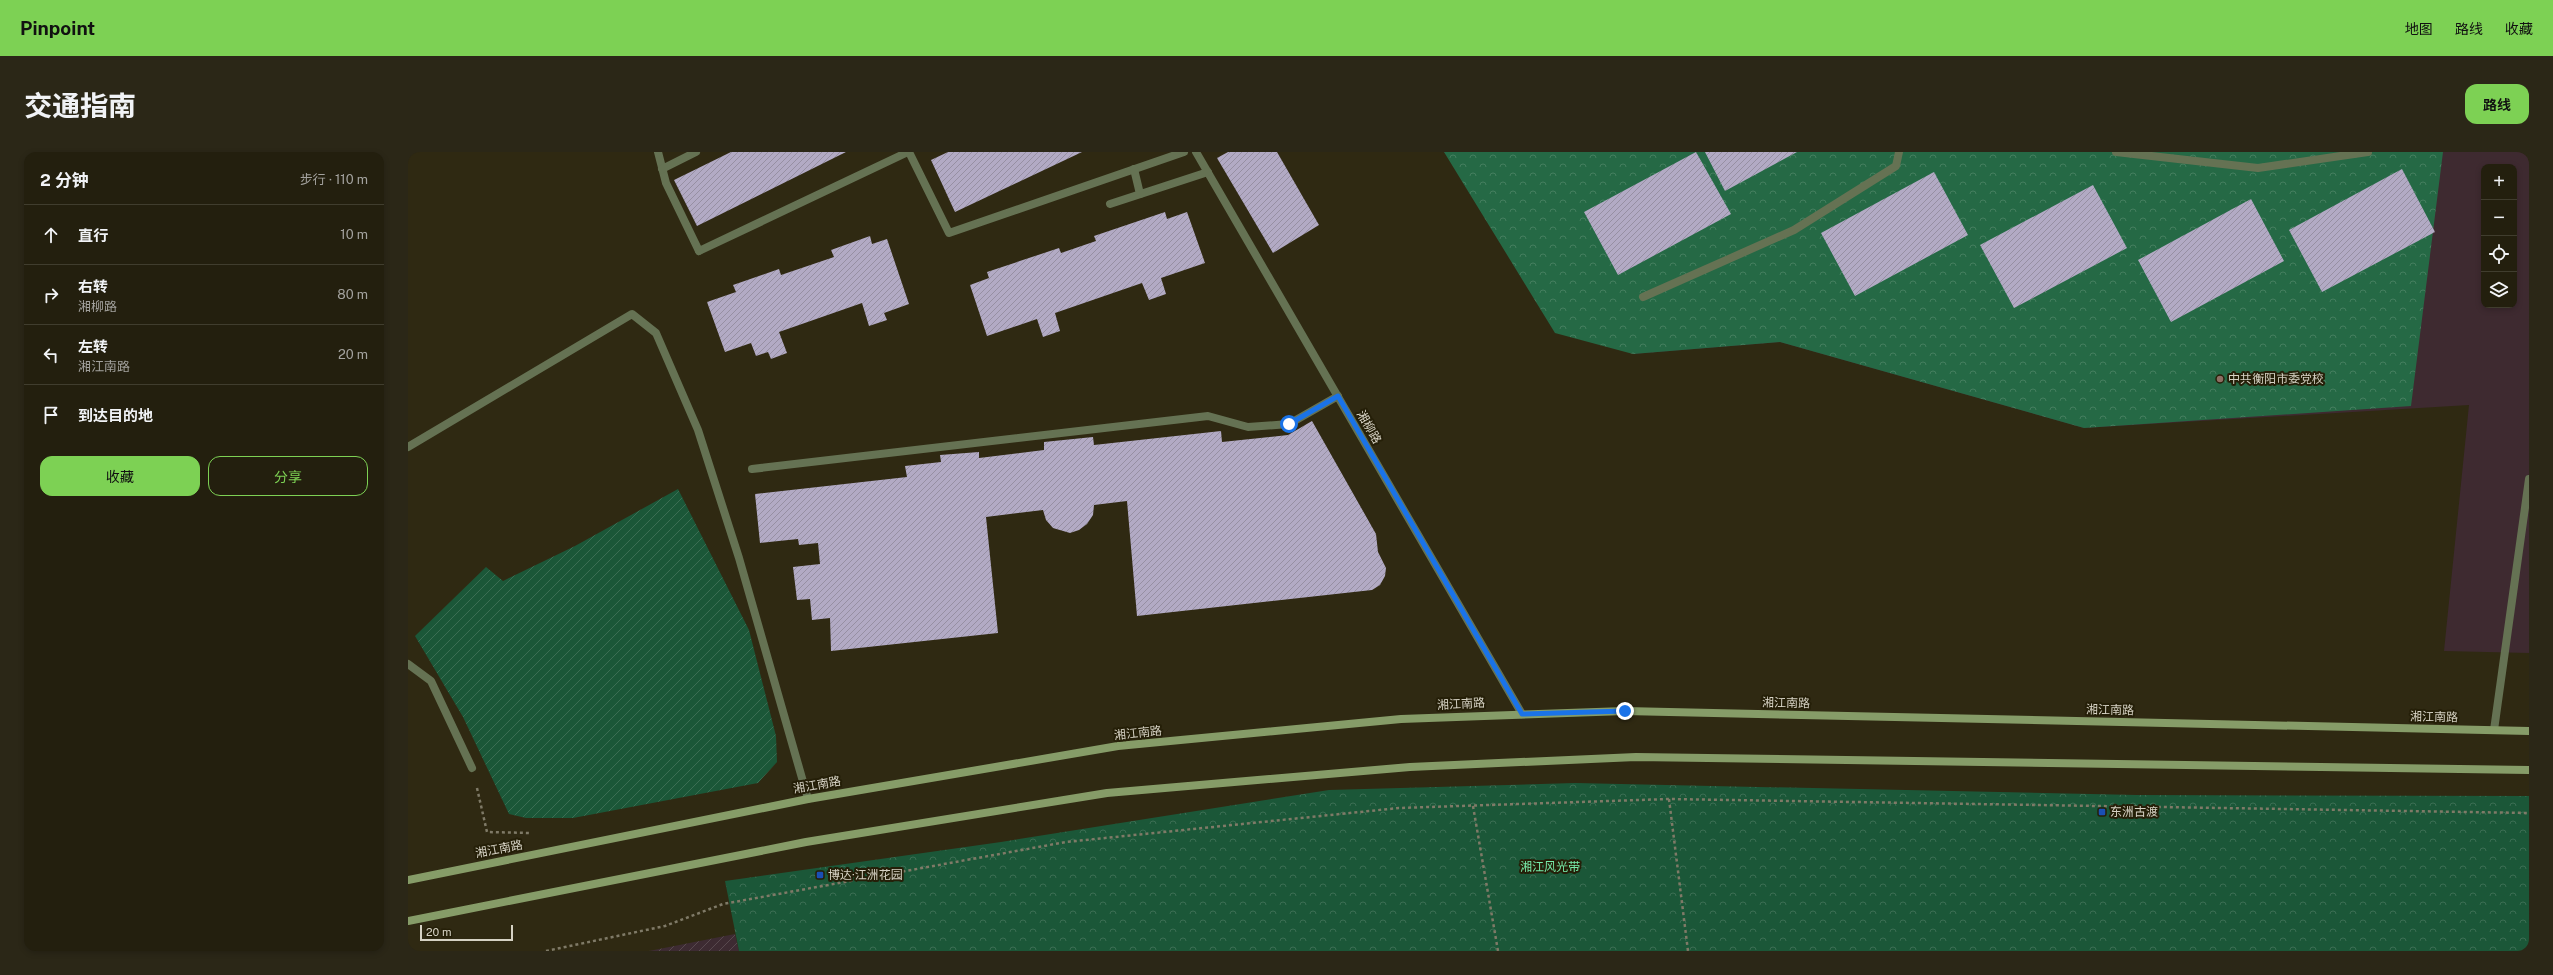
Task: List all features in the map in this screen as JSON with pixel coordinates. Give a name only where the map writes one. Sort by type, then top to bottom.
[{"type":"main road","name":"湘江南路","points":[[408,880],[808,799],[1118,746],[1401,719],[1625,711],[2529,731]]},
{"type":"main road","points":[[408,921],[806,842],[1107,793],[1410,767],[1636,757],[2529,770]]},
{"type":"street","points":[[658,152],[666,183],[699,251],[908,152],[949,233],[1184,152]]},
{"type":"street","points":[[662,169],[696,152]]},
{"type":"street","name":"湘柳路","points":[[1196,152],[1522,714]]},
{"type":"street","points":[[1643,297],[1794,230],[1896,166],[1899,152]]},
{"type":"street","points":[[2116,152],[2258,168],[2368,152]]},
{"type":"street","points":[[1134,170],[1140,194]]},
{"type":"street","points":[[1110,204],[1208,172]]},
{"type":"street","points":[[408,447],[632,314],[656,333],[698,430],[739,558],[808,799]]},
{"type":"street","points":[[752,469],[1208,416],[1248,427],[1289,424],[1338,396]]},
{"type":"street","points":[[2494,730],[2529,479]]},
{"type":"street","points":[[408,664],[431,681],[472,768]]},
{"type":"path","points":[[472,768],[487,832]]},
{"type":"path","points":[[1669,799],[1688,951]]},
{"type":"path","points":[[546,951],[665,926],[723,904],[1066,842],[1399,808],[1669,799],[2529,813]]},
{"type":"path","points":[[1473,806],[1498,951]]},
{"type":"shaded area","name":"中共衡阳市委党校","points":[[1444,152],[2529,152],[2529,653],[2444,651],[2469,405],[2084,428],[1780,342],[1633,354]]},
{"type":"shaded area","points":[[735,934],[739,951],[649,951]]},
{"type":"green space","name":"中共衡阳市委党校","points":[[1444,152],[2443,152],[2411,406],[2084,428],[1780,342],[1633,354],[1555,333]]},
{"type":"green space","points":[[678,489],[749,630],[776,736],[777,762],[758,783],[573,818],[526,818],[509,814],[463,717],[415,636],[486,567],[503,581],[575,546]]},
{"type":"green space","name":"湘江风光带","points":[[1575,783],[2137,795],[2529,796],[2529,951],[739,951],[725,881],[1001,842],[1329,790]]},
{"type":"building","points":[[731,152],[846,152],[697,226],[674,180]]},
{"type":"building","points":[[948,152],[1082,152],[955,212],[931,160]]},
{"type":"building","points":[[1228,152],[1277,152],[1319,225],[1273,253],[1217,158]]},
{"type":"building","points":[[1696,152],[1731,214],[1618,275],[1584,212]]},
{"type":"building","points":[[1705,152],[1797,152],[1725,191]]},
{"type":"building","points":[[2402,169],[2435,232],[2322,292],[2289,230]]},
{"type":"building","points":[[1934,172],[1968,235],[1855,296],[1821,233]]},
{"type":"building","points":[[2093,185],[2127,248],[2014,308],[1980,245]]},
{"type":"building","points":[[2251,199],[2284,261],[2171,322],[2138,260]]},
{"type":"building","points":[[1165,212],[1167,219],[1187,212],[1205,263],[1161,278],[1166,294],[1149,300],[1142,283],[1055,313],[1060,331],[1043,337],[1037,319],[987,336],[970,285],[989,278],[987,272],[1059,248],[1061,253],[1096,241],[1094,236]]},
{"type":"building","points":[[870,236],[872,244],[887,239],[909,304],[884,313],[887,320],[869,326],[862,303],[779,332],[787,353],[771,359],[768,352],[756,356],[751,343],[725,352],[707,302],[736,292],[733,285],[779,269],[781,275],[834,257],[831,250]]},
{"type":"building","points":[[1312,421],[1376,534],[1378,552],[1386,568],[1385,576],[1380,585],[1372,590],[1137,616],[1127,501],[1094,505],[1093,515],[1087,524],[1079,530],[1070,533],[1053,528],[1046,520],[1043,510],[986,517],[998,633],[831,651],[830,618],[812,620],[810,599],[797,600],[793,567],[820,564],[818,543],[799,545],[798,539],[760,543],[755,494],[907,477],[905,466],[941,462],[940,455],[979,452],[979,458],[1044,450],[1044,442],[1093,437],[1094,445],[1221,431],[1222,442],[1288,435]]},
{"type":"place","name":"中共衡阳市委党校","points":[[2220,379]]},
{"type":"place","name":"东洲古渡","points":[[2102,812]]},
{"type":"place","name":"博达·江洲花园","points":[[820,875]]},
{"type":"route","points":[[1289,424],[1338,396],[1522,714],[1625,711]]}]
